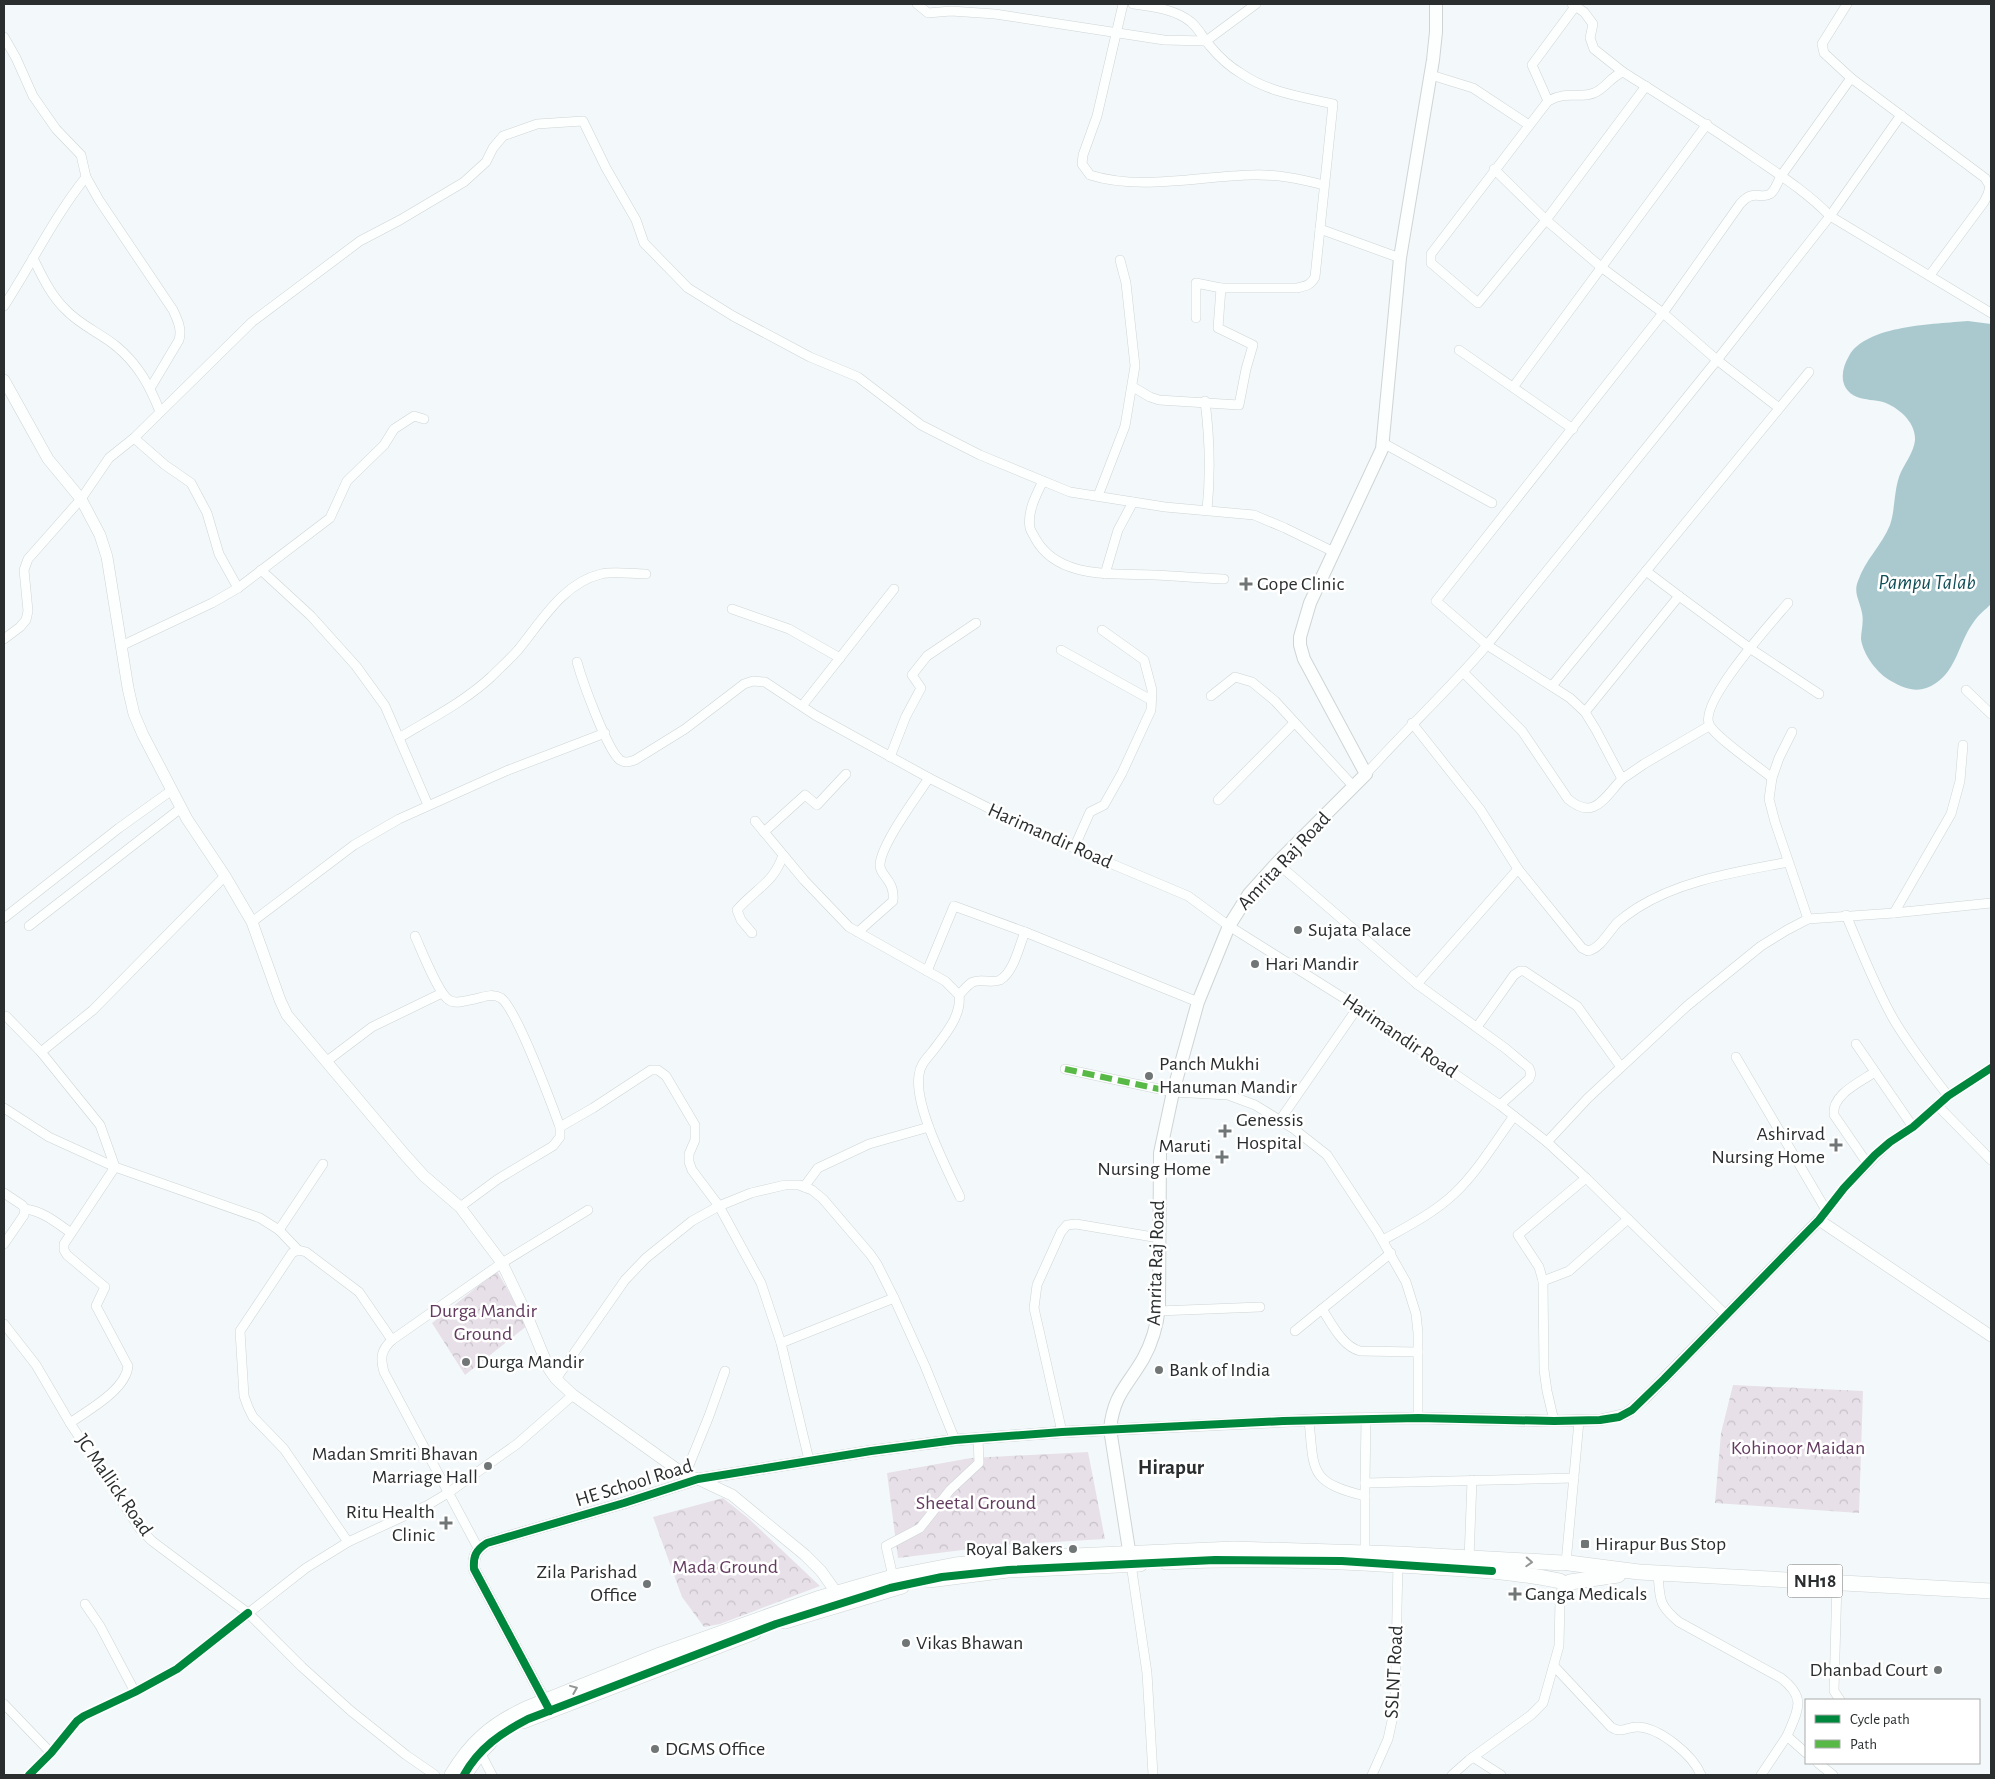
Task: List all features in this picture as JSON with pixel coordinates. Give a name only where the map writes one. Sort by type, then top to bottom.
[{"type":"highway","name":"NH18","points":[[841,1598],[971,1573],[1234,1549],[1365,1552],[1398,1559],[1565,1582],[1639,1572]]},
{"type":"highway","name":"NH18","points":[[464,1775],[491,1740],[508,1729],[548,1706],[660,1655],[841,1598],[893,1577],[954,1565],[982,1562],[1130,1559],[1469,1558],[1566,1563],[1639,1572],[1991,1591]]},
{"type":"highway","points":[[1565,1582],[1557,1576],[1557,1570],[1566,1563]]},
{"type":"highway","name":"NH18","points":[[452,1775],[462,1758],[475,1742],[491,1729],[507,1718],[548,1706]]},
{"type":"main road","points":[[1366,774],[1304,659],[1300,646],[1302,628],[1310,603],[1377,461],[1383,443],[1400,258],[1431,75],[1436,32],[1436,4]]},
{"type":"main road","name":"Amrita Raj Road","points":[[1130,1559],[1110,1429],[1114,1406],[1148,1349],[1156,1328],[1158,1311],[1160,1153],[1173,1092],[1198,1002],[1229,926],[1249,894],[1277,863],[1366,774]]},
{"type":"street","points":[[917,4],[928,13],[996,14],[1164,40],[1206,41],[1256,4]]},
{"type":"street","points":[[1123,4],[1097,116],[1083,155],[1082,164],[1090,175],[1130,181],[1156,182],[1251,175],[1284,176],[1324,184]]},
{"type":"street","points":[[1133,4],[1162,8],[1177,13],[1190,22],[1223,60],[1243,75],[1286,93],[1333,104],[1315,276],[1309,285],[1297,288],[1221,288],[1196,283],[1196,318]]},
{"type":"street","points":[[1548,101],[1532,65],[1575,4],[1590,17],[1593,24],[1590,38],[1594,49],[1623,72],[1707,124],[1819,204],[1830,216],[1991,313]]},
{"type":"street","points":[[1847,4],[1822,44],[1824,53],[1851,78],[1985,178],[1990,186],[1984,202],[1930,275]]},
{"type":"street","points":[[4,37],[16,58],[32,96],[56,129],[80,155],[86,177],[116,226],[173,310],[180,325],[181,333],[179,340],[151,387]]},
{"type":"street","points":[[1623,72],[1613,76],[1597,92],[1566,94],[1548,101],[1494,169],[1431,254],[1431,263],[1478,303],[1546,220],[1646,86]]},
{"type":"street","points":[[1431,75],[1473,88],[1529,125]]},
{"type":"street","points":[[1622,779],[1585,712],[1570,698],[1487,645],[1436,601],[1664,313],[1740,204],[1754,194],[1768,195],[1772,192],[1781,176],[1851,78]]},
{"type":"street","points":[[1366,774],[1412,723],[1464,673],[1487,645],[1717,360],[1830,216],[1901,115]]},
{"type":"street","points":[[4,639],[26,620],[28,611],[24,570],[28,560],[81,499],[109,458],[134,438],[252,322],[360,241],[464,182],[486,162],[493,148],[503,136],[537,124],[582,121],[636,220],[644,243],[688,288],[734,316],[810,357],[858,377],[921,425],[980,455],[1070,492],[1165,507],[1254,515],[1334,552]]},
{"type":"street","points":[[1514,386],[1707,124]]},
{"type":"street","points":[[1494,169],[1546,220],[1601,267],[1664,313],[1717,360],[1779,408]]},
{"type":"street","points":[[4,306],[50,228],[86,177]]},
{"type":"street","points":[[1320,228],[1400,258]]},
{"type":"street","points":[[32,258],[49,289],[67,312],[116,346],[137,369],[151,387],[160,412]]},
{"type":"street","points":[[1098,496],[1125,426],[1135,366],[1130,311],[1120,260]]},
{"type":"street","points":[[1133,387],[1159,400],[1239,405],[1246,369],[1254,346],[1218,328],[1221,288]]},
{"type":"street","points":[[1460,350],[1574,429]]},
{"type":"street","points":[[1552,686],[1809,372]]},
{"type":"street","points":[[5,386],[48,459],[81,499],[100,536],[107,557],[134,714],[181,808],[252,922],[287,1015],[418,1169],[460,1207],[502,1262],[525,1311],[548,1369],[556,1379],[574,1395],[685,1475],[732,1495],[805,1555],[821,1571],[841,1598]]},
{"type":"street","points":[[1205,402],[1210,441],[1211,474],[1207,510]]},
{"type":"street","points":[[121,646],[212,603],[238,588],[330,518],[347,481],[384,445],[394,429],[414,416],[424,419]]},
{"type":"street","points":[[134,438],[165,465],[192,483],[207,513],[219,554],[238,588]]},
{"type":"street","points":[[1383,443],[1492,503]]},
{"type":"street","points":[[1043,481],[1030,514],[1030,529],[1040,546],[1052,558],[1077,569],[1105,574],[1224,579]]},
{"type":"street","points":[[1105,574],[1118,530],[1133,502]]},
{"type":"street","points":[[262,570],[311,616],[356,666],[385,706],[428,805]]},
{"type":"street","points":[[1646,571],[1751,649],[1819,694]]},
{"type":"street","points":[[399,738],[465,698],[490,678],[515,652],[556,602],[574,587],[601,574],[646,574]]},
{"type":"street","points":[[802,706],[894,589]]},
{"type":"street","points":[[1585,712],[1680,596]]},
{"type":"street","points":[[1772,778],[1709,726],[1707,717],[1713,700],[1731,672],[1788,603]]},
{"type":"street","points":[[732,609],[789,629],[840,658]]},
{"type":"street","points":[[890,757],[906,716],[921,688],[912,675],[927,656],[976,623]]},
{"type":"street","points":[[1074,848],[1090,812],[1104,805],[1122,773],[1151,710],[1152,690],[1144,660],[1102,630]]},
{"type":"street","points":[[1061,650],[1152,700]]},
{"type":"street","points":[[252,922],[354,845],[399,819],[506,771],[605,733],[589,697],[577,662]]},
{"type":"street","points":[[1464,673],[1522,731],[1568,799],[1577,807],[1586,809],[1596,807],[1622,779],[1644,764],[1709,726]]},
{"type":"street","points":[[1211,696],[1235,677],[1252,682],[1275,701],[1354,787]]},
{"type":"street","name":"Harimandir Road","points":[[605,733],[618,758],[627,762],[635,760],[685,730],[744,684],[754,681],[765,682],[802,706],[929,778],[1036,832],[1188,896],[1229,926],[1358,1007],[1500,1105],[1547,1142],[1586,1178],[1726,1315]]},
{"type":"street","points":[[1966,690],[1991,714]]},
{"type":"street","points":[[1218,800],[1294,723]]},
{"type":"street","points":[[1412,723],[1480,809],[1518,869],[1582,948],[1588,951],[1598,945],[1618,922],[1637,908],[1657,897],[1722,875],[1788,862]]},
{"type":"street","points":[[1792,732],[1779,758],[1772,778],[1769,799],[1774,822],[1808,919]]},
{"type":"street","points":[[1894,913],[1950,814],[1960,781],[1963,745]]},
{"type":"street","points":[[764,832],[805,795],[817,805],[846,774]]},
{"type":"street","points":[[858,932],[893,901],[894,891],[889,879],[880,869],[880,859],[893,834],[929,778]]},
{"type":"street","points":[[4,918],[118,828],[172,790]]},
{"type":"street","points":[[29,926],[181,808]]},
{"type":"street","points":[[754,820],[849,928],[945,981],[959,995]]},
{"type":"street","points":[[752,933],[741,920],[737,910],[772,878],[783,854]]},
{"type":"street","points":[[1277,863],[1417,984],[1529,1068],[1531,1074],[1524,1086],[1500,1105]]},
{"type":"street","points":[[1417,984],[1518,869]]},
{"type":"street","points":[[41,1052],[93,1010],[225,876]]},
{"type":"street","points":[[1547,1142],[1588,1098],[1687,1006],[1761,946],[1808,919],[1894,913],[1991,903]]},
{"type":"street","points":[[928,971],[954,906],[1025,932],[1198,1002]]},
{"type":"street","points":[[1846,915],[1894,1020],[1916,1054],[1948,1096]]},
{"type":"street","points":[[960,1197],[928,1127],[919,1088],[919,1074],[922,1064],[954,1019],[959,1009],[959,995],[972,982],[990,983],[1001,979],[1009,971],[1025,932]]},
{"type":"street","points":[[415,936],[442,993],[450,1001],[460,1002],[491,995],[500,998],[508,1005],[532,1057],[560,1127],[560,1137],[553,1146],[498,1179],[460,1207]]},
{"type":"street","points":[[1477,1028],[1514,975],[1524,971],[1577,1006],[1621,1067]]},
{"type":"street","points":[[327,1061],[372,1027],[442,993]]},
{"type":"street","points":[[1280,1120],[1358,1007]]},
{"type":"street","points":[[6,1016],[41,1052],[100,1125],[115,1167]]},
{"type":"street","points":[[1856,1044],[1913,1127]]},
{"type":"street","points":[[1736,1057],[1826,1210]]},
{"type":"street","points":[[1991,1068],[1948,1096],[1913,1127],[1890,1142],[1867,1163],[1818,1220],[1991,1336]]},
{"type":"street","points":[[1065,1069],[1173,1092],[1228,1095],[1255,1104],[1294,1129],[1327,1155],[1383,1240],[1406,1282],[1414,1306],[1418,1352],[1418,1418]]},
{"type":"street","points":[[560,1127],[593,1108],[650,1070],[658,1070],[666,1076],[695,1124],[695,1140],[689,1154],[692,1170],[719,1206],[761,1283],[781,1343],[808,1460]]},
{"type":"street","points":[[1867,1163],[1834,1115],[1833,1108],[1836,1101],[1842,1095],[1875,1072]]},
{"type":"street","points":[[1937,1105],[1991,1160]]},
{"type":"street","points":[[4,1108],[49,1138],[115,1167],[260,1218],[279,1230],[298,1250],[306,1252],[359,1292],[392,1340]]},
{"type":"street","points":[[1383,1240],[1437,1208],[1455,1193],[1471,1175],[1514,1116]]},
{"type":"street","points":[[804,1188],[818,1168],[869,1144],[928,1127]]},
{"type":"street","points":[[279,1230],[323,1164]]},
{"type":"street","points":[[70,1423],[113,1392],[127,1374],[128,1366],[96,1306],[105,1287],[67,1255],[64,1250],[64,1244],[71,1232],[115,1167]]},
{"type":"street","points":[[1554,1421],[1546,1391],[1544,1370],[1544,1281],[1539,1267],[1518,1235],[1586,1178]]},
{"type":"street","points":[[556,1379],[635,1268],[692,1222],[719,1206],[751,1193],[785,1185],[799,1185],[824,1199],[870,1254],[894,1298],[926,1366],[955,1440]]},
{"type":"street","points":[[4,1193],[25,1209],[36,1210],[42,1213],[71,1232]]},
{"type":"street","points":[[4,1244],[24,1215],[25,1209]]},
{"type":"street","points":[[548,1706],[474,1569],[474,1559],[478,1548],[384,1372],[380,1358],[384,1347],[392,1340],[502,1262],[588,1210]]},
{"type":"street","points":[[1544,1281],[1569,1271],[1628,1219]]},
{"type":"street","name":"HE School Road","points":[[478,1548],[487,1542],[624,1503],[698,1479],[808,1460],[955,1440],[1110,1429],[1366,1418],[1579,1421],[1619,1417],[1632,1410],[1818,1220]]},
{"type":"street","points":[[1062,1432],[1034,1308],[1037,1286],[1061,1232],[1067,1225],[1076,1224],[1159,1238]]},
{"type":"street","points":[[298,1250],[292,1253],[240,1331],[244,1396],[253,1417],[284,1449],[348,1542]]},
{"type":"street","points":[[1296,1331],[1391,1253]]},
{"type":"street","points":[[781,1343],[894,1298]]},
{"type":"street","points":[[1158,1311],[1260,1307]]},
{"type":"street","points":[[1322,1309],[1341,1337],[1354,1349],[1360,1351],[1418,1352]]},
{"type":"street","name":"JC Mallick Road","points":[[6,1330],[36,1365],[70,1423],[140,1529],[152,1541],[248,1613],[351,1711],[406,1755],[435,1775]]},
{"type":"street","points":[[685,1475],[725,1371]]},
{"type":"street","points":[[29,1775],[51,1753],[77,1721],[84,1716],[135,1692],[177,1669],[306,1568],[348,1542],[428,1505],[448,1493],[517,1444],[574,1395]]},
{"type":"street","points":[[1365,1552],[1366,1418]]},
{"type":"street","points":[[1309,1420],[1314,1465],[1320,1477],[1344,1491],[1365,1496]]},
{"type":"street","points":[[1566,1563],[1579,1421]]},
{"type":"street","points":[[893,1577],[886,1546],[920,1528],[950,1490],[979,1463],[978,1438]]},
{"type":"street","points":[[1365,1483],[1574,1478]]},
{"type":"street","points":[[1469,1558],[1472,1480]]},
{"type":"street","points":[[1130,1559],[1147,1673],[1152,1775]]},
{"type":"street","name":"SSLNT Road","points":[[1372,1775],[1388,1738],[1394,1714],[1398,1559]]},
{"type":"street","points":[[1658,1573],[1660,1600],[1666,1611],[1679,1622],[1781,1678],[1792,1686],[1797,1693],[1797,1707],[1787,1736],[1760,1775]]},
{"type":"street","points":[[1452,1775],[1544,1703],[1559,1646],[1560,1600],[1565,1582]]},
{"type":"street","points":[[1837,1582],[1834,1691],[1839,1699]]},
{"type":"street","points":[[85,1604],[100,1626],[135,1692]]},
{"type":"street","points":[[1554,1666],[1610,1727],[1621,1731],[1638,1727],[1657,1734],[1686,1753],[1701,1775]]},
{"type":"street","points":[[4,1704],[51,1753]]},
{"type":"street","points":[[1787,1736],[1805,1752]]},
{"type":"street","points":[[480,1752],[492,1775]]},
{"type":"street","points":[[1473,1757],[1501,1775]]},
{"type":"street","points":[[1822,1764],[1833,1775]]},
{"type":"green space","name":"Durga Mandir Ground","points":[[497,1271],[528,1325],[465,1375],[432,1323]]},
{"type":"green space","name":"Kohinoor Maidan","points":[[1733,1385],[1863,1391],[1859,1513],[1715,1503],[1721,1433]]},
{"type":"green space","name":"Sheetal Ground","points":[[1088,1452],[1105,1539],[1003,1545],[898,1558],[887,1473],[971,1458]]},
{"type":"green space","name":"Mada Ground","points":[[723,1498],[748,1518],[820,1586],[720,1624],[704,1627],[682,1597],[653,1517]]},
{"type":"water","name":"Pampu Talab","points":[[1968,321],[1991,324],[1991,604],[1979,615],[1968,630],[1953,663],[1943,677],[1925,689],[1913,690],[1902,687],[1886,678],[1876,669],[1868,657],[1862,645],[1863,616],[1856,589],[1861,573],[1890,525],[1897,483],[1913,450],[1915,433],[1905,416],[1889,404],[1860,398],[1851,394],[1844,384],[1843,373],[1849,356],[1858,346],[1870,338],[1902,328]]},
{"type":"marked path","points":[[1065,1069],[1173,1092]]},
{"type":"cycle path","points":[[550,1711],[474,1569],[476,1554],[487,1543],[698,1479],[871,1451],[955,1440],[1062,1432],[1283,1421],[1418,1418],[1554,1421],[1600,1420],[1619,1417],[1632,1410],[1664,1379],[1819,1220],[1844,1188],[1875,1155],[1890,1142],[1913,1127],[1948,1096],[1991,1068]]},
{"type":"cycle path","points":[[464,1775],[484,1749],[509,1730],[528,1719],[776,1624],[890,1588],[942,1577],[1008,1570],[1215,1560],[1342,1561],[1492,1571]]},
{"type":"cycle path","points":[[29,1775],[51,1753],[77,1721],[177,1669],[248,1613]]},
{"type":"place","name":"Gope Clinic","points":[[1246,584]]},
{"type":"place","name":"Sujata Palace","points":[[1298,930]]},
{"type":"place","name":"Hari Mandir","points":[[1255,964]]},
{"type":"place","name":"Panch Mukhi Hanuman Mandir","points":[[1149,1076]]},
{"type":"place","name":"Genessis Hospital","points":[[1225,1131]]},
{"type":"place","name":"Ashirvad Nursing Home","points":[[1836,1145]]},
{"type":"place","name":"Maruti Nursing Home","points":[[1222,1157]]},
{"type":"place","name":"Durga Mandir","points":[[466,1362]]},
{"type":"place","name":"Bank of India","points":[[1159,1370]]},
{"type":"place","name":"Madan Smriti Bhavan Marriage Hall","points":[[488,1466]]},
{"type":"place","name":"Ritu Health Clinic","points":[[446,1523]]},
{"type":"place","name":"Hirapur Bus Stop","points":[[1585,1544]]},
{"type":"place","name":"Royal Bakers","points":[[1073,1549]]},
{"type":"place","name":"Zila Parishad Office","points":[[647,1584]]},
{"type":"place","name":"Ganga Medicals","points":[[1515,1594]]},
{"type":"place","name":"Vikas Bhawan","points":[[906,1643]]},
{"type":"place","name":"Dhanbad Court","points":[[1938,1670]]},
{"type":"place","name":"DGMS Office","points":[[655,1749]]},
{"type":"district","name":"Hirapur","points":[[1171,1467]]}]
